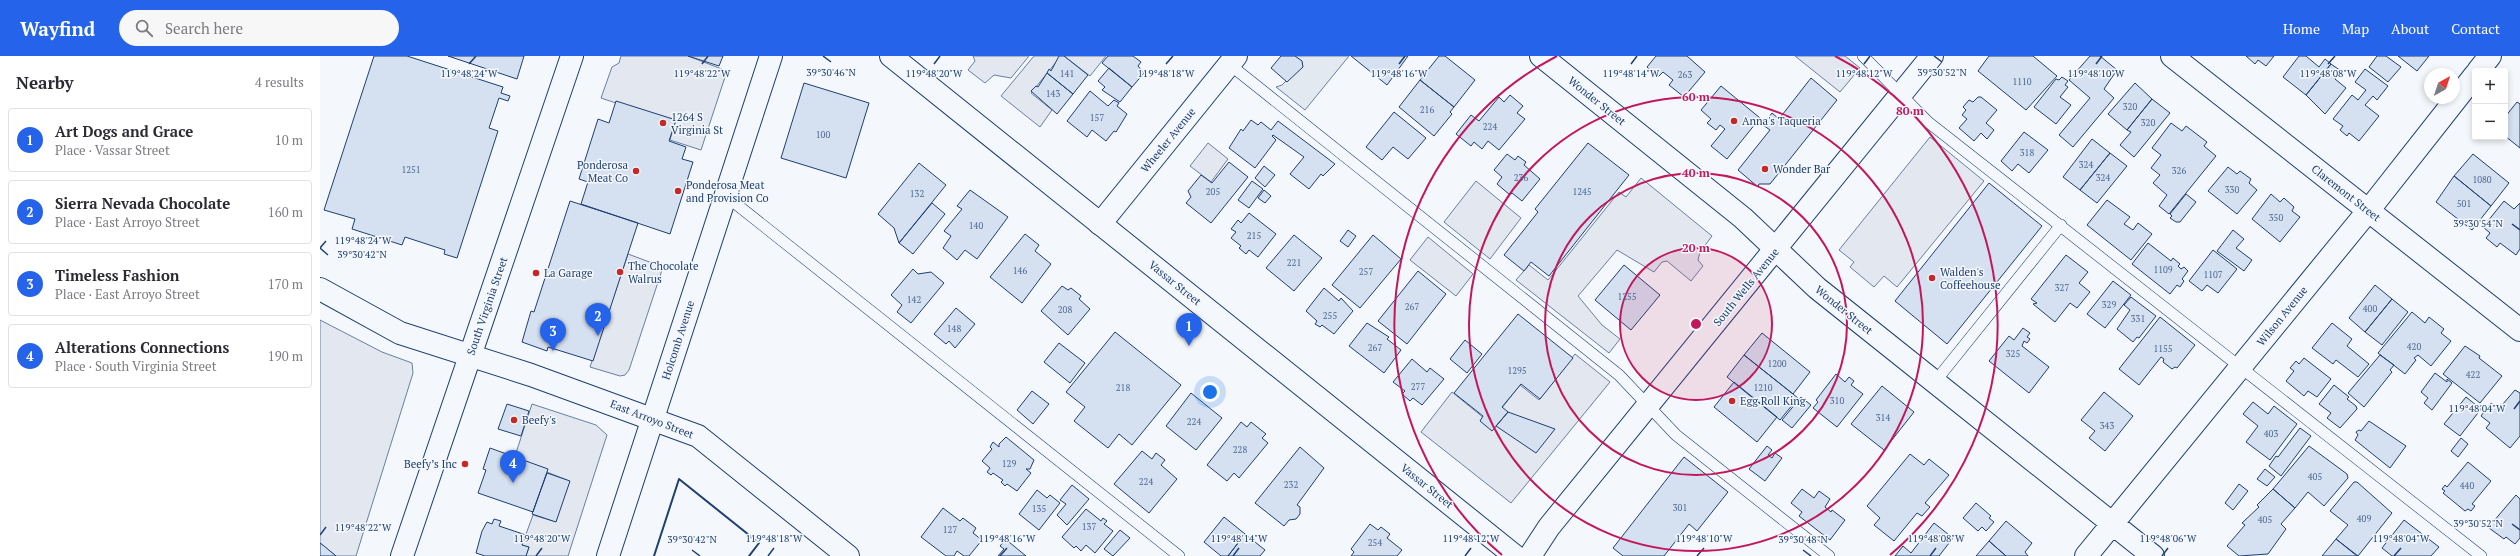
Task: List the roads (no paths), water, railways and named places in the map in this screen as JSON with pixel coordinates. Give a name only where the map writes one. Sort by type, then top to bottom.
[{"type":"street","name":"South Virginia Street","points":[[402,556],[572,56]]},
{"type":"street","name":"Holcomb Avenue","points":[[608,556],[771,56]]},
{"type":"street","name":"Vassar Street","points":[[891,56],[1515,556]]},
{"type":"street","name":"Wonder Street","points":[[1541,56],[1741,217],[1817,288],[1934,383],[2153,556]]},
{"type":"street","name":"South Wells Avenue","points":[[1530,556],[1549,527],[1776,250],[1932,56]]},
{"type":"street","name":"Claremont Street","points":[[2172,56],[2520,330]]},
{"type":"street","points":[[2480,68],[2490,56]]},
{"type":"street","name":"Wheeler Avenue","points":[[1100,224],[1233,60]]},
{"type":"street","name":"Wilson Avenue","points":[[2086,556],[2368,211],[2472,79]]},
{"type":"street","name":"East Arroyo Street","points":[[320,289],[400,333],[469,357],[520,372],[698,436],[848,556]]},
{"type":"lane","points":[[1863,56],[1928,122],[2481,556]]},
{"type":"lane","points":[[1233,60],[1619,375],[1676,435],[1829,556]]},
{"type":"lane","points":[[726,196],[1179,556]]},
{"type":"lane","points":[[1934,383],[2061,225]]},
{"type":"place","name":"Anna's Taqueria","points":[[1734,121]]},
{"type":"place","name":"1264 S Virginia St","points":[[663,123]]},
{"type":"place","name":"Wonder Bar","points":[[1765,169]]},
{"type":"place","name":"Ponderosa Meat Co","points":[[636,171]]},
{"type":"place","name":"Ponderosa Meat and Provision Co","points":[[678,191]]},
{"type":"place","name":"The Chocolate Walrus","points":[[620,272]]},
{"type":"place","name":"La Garage","points":[[536,273]]},
{"type":"place","name":"Walden's Coffeehouse","points":[[1932,278]]},
{"type":"place","name":"Sierra Nevada Chocolate","points":[[598,336]]},
{"type":"place","name":"Art Dogs and Grace","points":[[1189,346]]},
{"type":"place","name":"Timeless Fashion","points":[[553,351]]},
{"type":"place","name":"Egg Roll King","points":[[1732,401]]},
{"type":"place","name":"Beefy's","points":[[514,420]]},
{"type":"place","name":"Beefy’s Inc","points":[[465,464]]},
{"type":"place","name":"Alterations Connections","points":[[513,483]]}]
